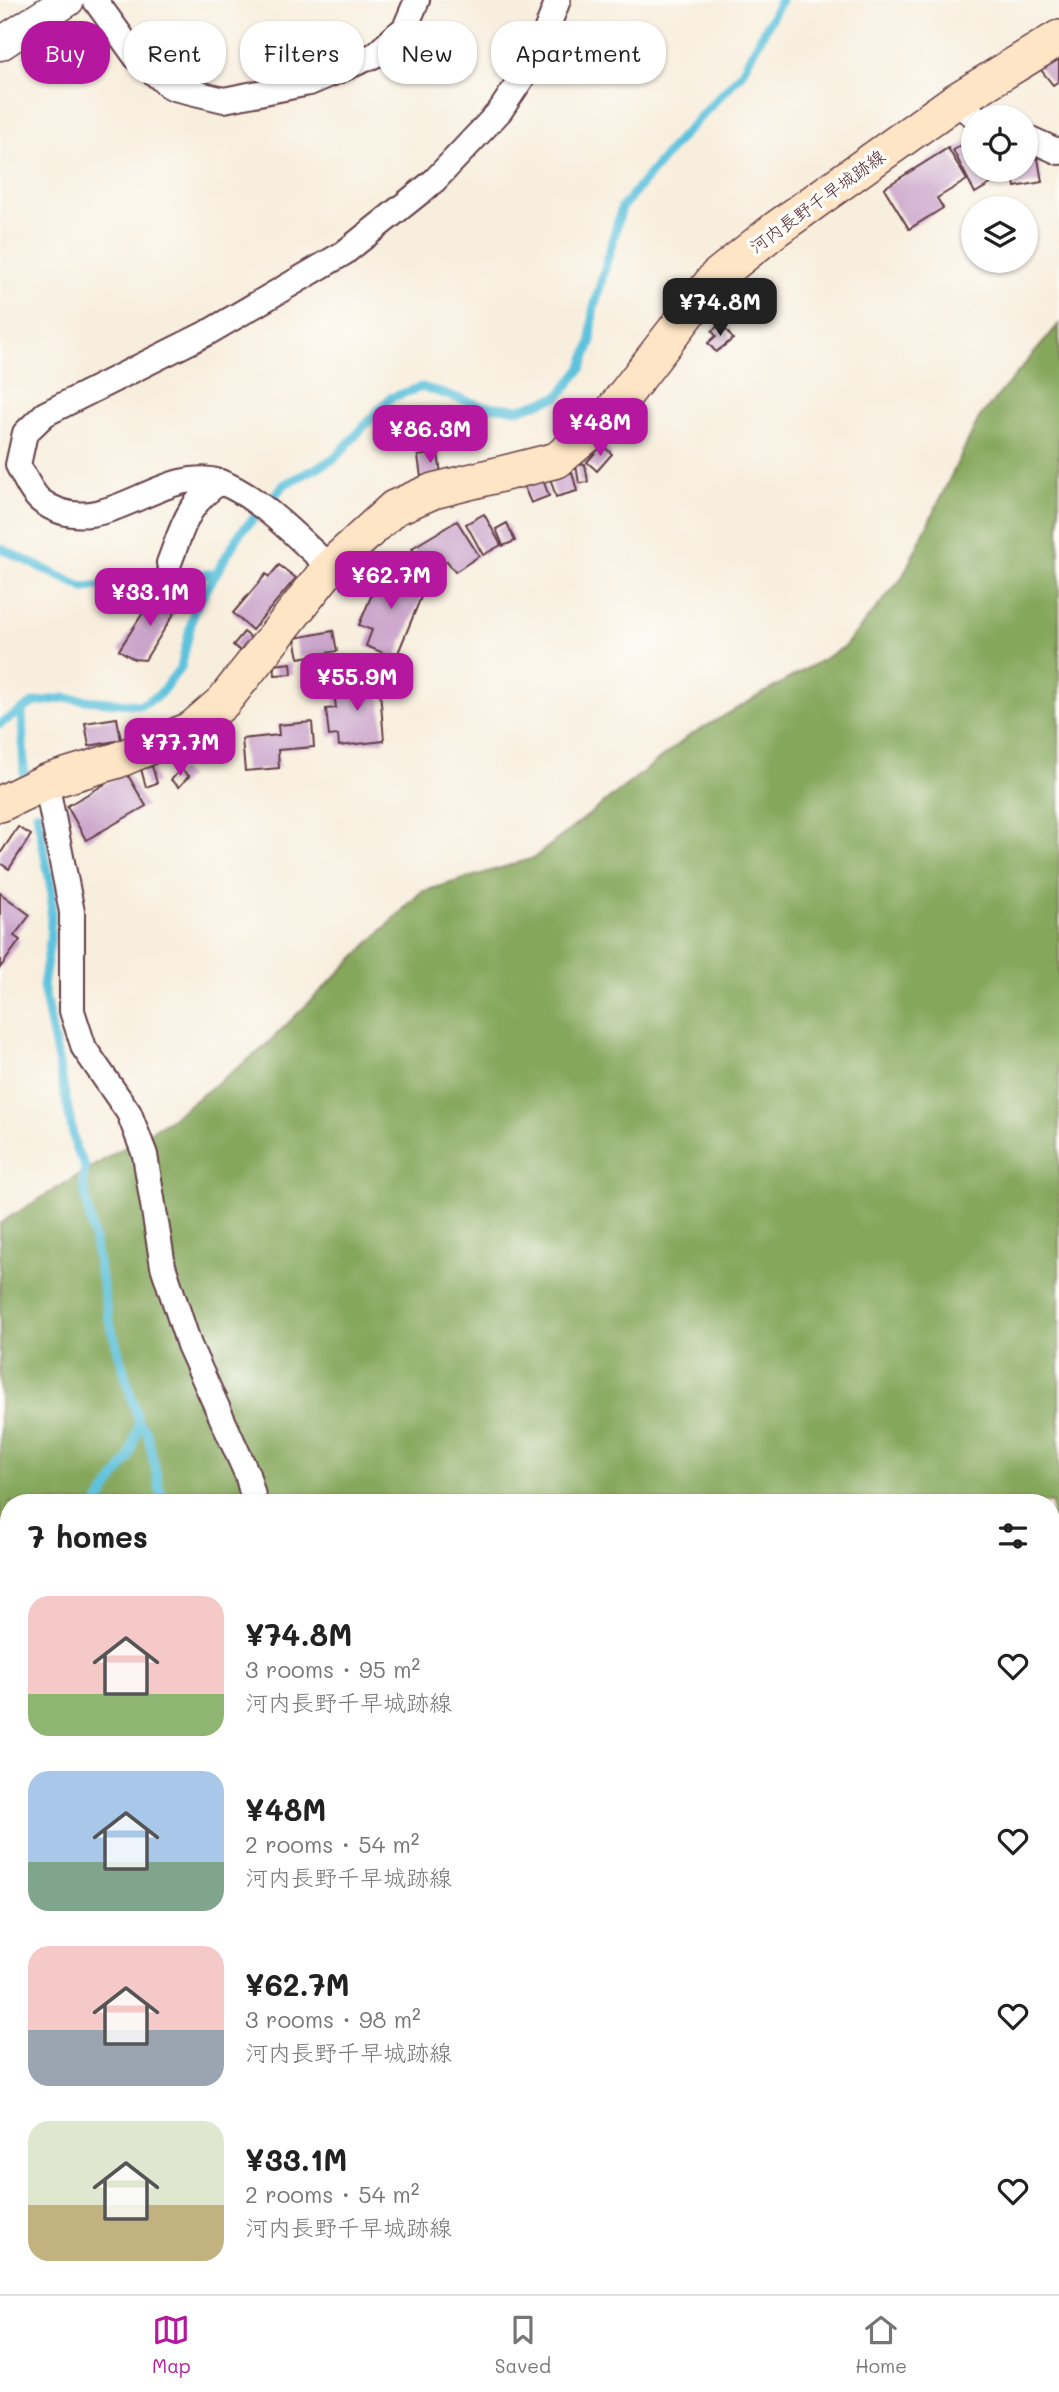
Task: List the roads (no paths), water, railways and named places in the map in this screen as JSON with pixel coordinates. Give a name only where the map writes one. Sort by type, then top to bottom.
[{"type":"main road","name":"河内長野千早城跡線","points":[[972,105],[1059,38]]},
{"type":"main road","name":"河内長野千早城跡線","points":[[0,804],[46,782],[118,760],[192,729],[223,702],[322,560],[394,508],[433,491],[557,460],[607,418],[716,277],[776,229],[961,113]]},
{"type":"street","points":[[0,44],[68,0]]},
{"type":"street","points":[[95,0],[136,57],[170,86],[224,100],[309,83],[375,55],[405,28],[417,0]]},
{"type":"street","points":[[322,560],[247,497],[220,482],[198,479],[99,513],[62,513],[39,499],[18,465],[20,448],[26,433],[45,414],[209,332],[344,253],[434,181],[500,111],[536,57],[558,0]]},
{"type":"street","points":[[1038,142],[1059,152]]},
{"type":"street","points":[[169,564],[190,510],[200,495],[220,482]]},
{"type":"street","points":[[46,782],[72,912],[72,1011],[83,1048],[129,1113],[145,1155],[163,1266],[189,1345],[247,1474],[253,1494]]},
{"type":"waterway","points":[[0,724],[33,703],[64,698],[141,705],[159,695],[181,667],[194,611],[240,533],[285,484],[334,459],[390,398],[422,387],[483,406],[520,409],[558,397],[581,369],[591,343],[593,311],[622,207],[681,137],[741,74],[781,0]]},
{"type":"waterway","points":[[0,548],[84,588],[215,573]]},
{"type":"waterway","points":[[22,710],[24,777]]},
{"type":"waterway","points":[[37,813],[52,894],[50,941],[43,986],[76,1149],[85,1166],[83,1182],[108,1316],[139,1423],[129,1458],[104,1494]]},
{"type":"waterway","points":[[139,1423],[147,1432],[161,1494]]}]
